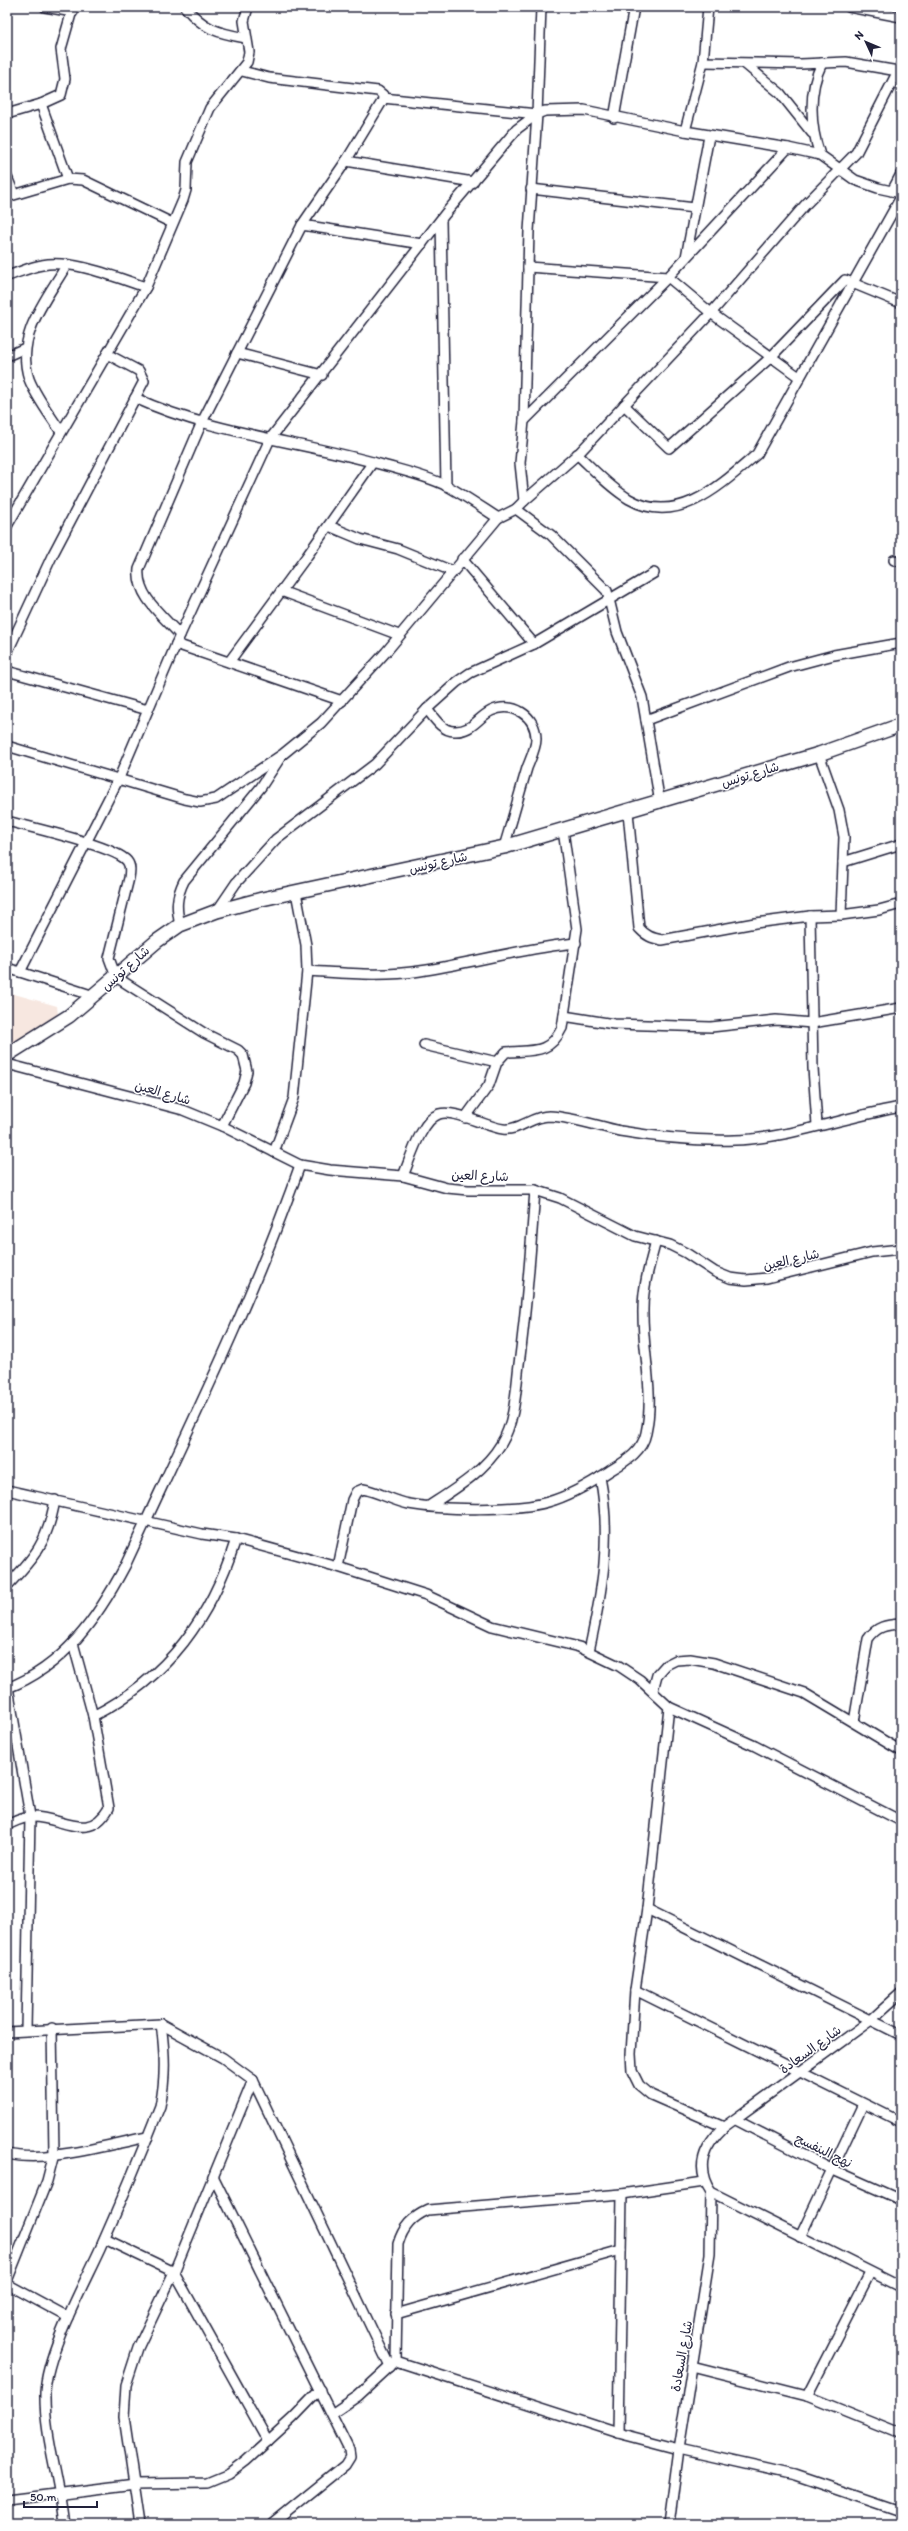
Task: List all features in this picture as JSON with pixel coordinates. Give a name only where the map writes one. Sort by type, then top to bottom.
[{"type":"street","points":[[7,114],[58,98],[64,90],[65,79],[61,49],[73,10],[45,7]]},
{"type":"street","points":[[184,7],[208,28],[226,35],[246,38]]},
{"type":"street","points":[[7,526],[146,287],[186,190],[187,162],[210,108],[220,93],[242,71],[247,62],[249,52],[244,21],[248,7]]},
{"type":"street","points":[[524,502],[520,463],[524,421],[528,267],[537,114],[541,7]]},
{"type":"street","points":[[614,118],[634,7]]},
{"type":"street","points":[[685,131],[703,62],[708,7]]},
{"type":"street","points":[[850,7],[901,17]]},
{"type":"street","points":[[7,746],[119,778],[185,799],[209,802],[283,754],[321,723],[399,635],[498,518],[516,509],[577,454],[711,313],[801,210],[856,153],[899,68],[846,62],[745,64],[703,62]]},
{"type":"street","points":[[812,133],[815,78],[822,63]]},
{"type":"street","points":[[745,64],[780,93],[812,133],[820,155]]},
{"type":"street","points":[[242,71],[269,78],[378,91],[383,98],[537,114]]},
{"type":"street","points":[[180,635],[145,596],[138,578],[139,569],[202,422],[302,225],[346,161],[383,98]]},
{"type":"street","points":[[41,104],[68,179]]},
{"type":"street","points":[[20,972],[119,778],[180,635],[270,439],[322,375],[441,220],[517,129],[537,114],[545,111],[584,110],[614,118],[709,136],[788,148],[820,155],[842,168],[855,180],[897,192],[901,174]]},
{"type":"street","points":[[686,257],[709,136]]},
{"type":"street","points":[[524,421],[668,277],[788,148]]},
{"type":"street","points":[[346,161],[473,182]]},
{"type":"street","points":[[7,177],[10,195],[68,179],[84,180],[95,184],[172,223]]},
{"type":"street","points":[[532,190],[695,208]]},
{"type":"street","points":[[577,454],[628,499],[650,508],[663,510],[680,507],[700,497],[757,454],[901,197]]},
{"type":"street","points":[[441,220],[446,486]]},
{"type":"street","points":[[302,225],[422,244]]},
{"type":"street","points":[[7,276],[42,264],[66,266],[104,273],[146,287]]},
{"type":"street","points":[[61,432],[29,380],[24,359],[25,348],[33,322],[66,266]]},
{"type":"street","points":[[528,267],[668,277],[711,313],[770,358],[799,377]]},
{"type":"street","points":[[624,405],[669,448],[770,358],[845,280],[901,303]]},
{"type":"street","points":[[7,356],[25,348]]},
{"type":"street","points":[[237,353],[322,375]]},
{"type":"street","points":[[7,653],[49,563],[144,382],[142,374],[107,354]]},
{"type":"street","points":[[135,398],[169,413],[270,439],[373,462],[446,486],[498,518]]},
{"type":"street","points":[[229,662],[373,462]]},
{"type":"street","points":[[516,509],[550,535],[587,569],[607,591],[617,632],[642,697],[660,803]]},
{"type":"street","points":[[328,526],[360,539],[398,549],[452,571]]},
{"type":"street","points":[[462,559],[534,644]]},
{"type":"street","points":[[217,911],[236,883],[276,839],[375,764],[427,709],[457,682],[470,673],[534,644],[609,598],[654,573]]},
{"type":"street","points":[[281,591],[399,635]]},
{"type":"street","points":[[646,720],[789,667],[834,655],[901,643]]},
{"type":"street","points":[[176,644],[342,701]]},
{"type":"street","points":[[7,672],[148,710]]},
{"type":"street","points":[[427,709],[442,727],[453,731],[463,731],[474,726],[491,711],[501,709],[511,708],[524,712],[531,720],[536,739],[504,848]]},
{"type":"street","name":"شارع تونس","points":[[7,1055],[43,1034],[94,996],[156,941],[180,926],[217,911],[296,892],[504,848],[660,803],[820,754],[901,725]]},
{"type":"street","points":[[180,926],[176,908],[178,894],[184,881],[261,787],[283,754]]},
{"type":"street","points":[[820,754],[839,810],[844,837],[841,915]]},
{"type":"street","points":[[628,812],[639,928],[645,934],[662,940],[755,923],[810,916],[841,915],[879,910],[901,904]]},
{"type":"street","points":[[7,821],[86,843],[120,855],[130,867],[125,903],[112,940],[109,958],[116,976],[204,1033],[238,1050],[243,1055],[247,1071],[244,1083],[222,1126]]},
{"type":"street","points":[[465,1118],[489,1085],[497,1062],[506,1052],[546,1048],[557,1037],[564,1016],[576,943],[575,908],[563,830]]},
{"type":"street","points":[[843,862],[901,844]]},
{"type":"street","points":[[274,1152],[294,1098],[307,971],[306,945],[296,892]]},
{"type":"street","points":[[810,916],[812,1023],[817,1125]]},
{"type":"street","points":[[307,971],[368,974],[418,972],[536,947],[576,943]]},
{"type":"street","points":[[7,968],[94,996]]},
{"type":"street","points":[[564,1016],[614,1024],[676,1028],[711,1027],[776,1020],[812,1023],[901,1008]]},
{"type":"street","points":[[424,1046],[497,1062]]},
{"type":"street","name":"شارع العين","points":[[7,1064],[183,1110],[222,1126],[300,1165],[330,1170],[403,1176],[447,1188],[468,1190],[535,1190],[560,1198],[635,1236],[656,1241],[686,1252],[715,1272],[746,1280],[790,1274],[872,1252],[901,1249]]},
{"type":"street","points":[[403,1176],[415,1146],[431,1119],[439,1114],[449,1113],[504,1129],[514,1128],[536,1118],[548,1116],[621,1131],[735,1140],[765,1137],[901,1107]]},
{"type":"street","points":[[26,2030],[30,1816],[8,1687],[45,1669],[73,1644],[108,1598],[146,1521],[230,1336],[284,1211],[300,1165]]},
{"type":"street","points":[[428,1506],[457,1488],[482,1467],[502,1443],[511,1416],[528,1295],[535,1190]]},
{"type":"street","points":[[338,1567],[352,1500],[356,1492],[363,1489],[409,1504],[428,1506],[515,1507],[548,1502],[600,1477],[627,1461],[641,1447],[646,1434],[650,1386],[643,1308],[647,1277],[656,1241]]},
{"type":"street","points":[[589,1652],[600,1600],[606,1546],[606,1509],[600,1477]]},
{"type":"street","points":[[7,1490],[146,1521],[236,1539],[338,1567],[426,1595],[492,1626],[589,1652],[619,1666],[653,1690],[669,1707],[755,1746],[901,1821]]},
{"type":"street","points":[[7,1586],[38,1550],[51,1526],[55,1500]]},
{"type":"street","points":[[93,1716],[117,1703],[141,1686],[195,1629],[224,1576],[236,1539]]},
{"type":"street","points":[[854,1722],[868,1639],[880,1626],[901,1624]]},
{"type":"street","points":[[7,1825],[30,1816],[83,1827],[93,1826],[102,1820],[110,1808],[93,1716],[73,1644]]},
{"type":"street","points":[[653,1690],[657,1675],[666,1665],[676,1660],[690,1659],[714,1663],[804,1693],[901,1751]]},
{"type":"street","points":[[669,1707],[647,1909],[635,1990],[631,2054],[632,2071],[639,2085],[651,2095],[724,2127]]},
{"type":"street","points":[[647,1909],[901,2035]]},
{"type":"street","points":[[635,1990],[901,2122]]},
{"type":"street","name":"شارع السعادة","points":[[704,2182],[701,2166],[705,2150],[712,2138],[724,2127],[736,2120],[871,2020],[901,1993]]},
{"type":"street","points":[[7,2032],[52,2028],[161,2024],[211,2050],[253,2080],[393,2364],[618,2433],[679,2449],[795,2475],[901,2511]]},
{"type":"street","points":[[64,2524],[61,2492],[47,2418],[45,2391],[50,2368],[68,2317],[104,2239],[160,2106],[166,2059],[161,2024]]},
{"type":"street","points":[[52,2028],[54,2154],[47,2181],[7,2283],[68,2317]]},
{"type":"street","points":[[140,2524],[124,2417],[126,2385],[138,2348],[174,2272],[214,2178],[253,2080]]},
{"type":"street","points":[[800,2237],[863,2104]]},
{"type":"street","name":"نهج البنفسج","points":[[736,2120],[833,2170],[901,2200]]},
{"type":"street","points":[[7,2154],[18,2156],[54,2154],[148,2137]]},
{"type":"street","points":[[214,2178],[320,2390],[333,2413],[350,2450],[350,2457],[346,2465],[272,2524]]},
{"type":"street","points":[[333,2413],[358,2396],[393,2364],[398,2244],[401,2233],[417,2215],[428,2210],[622,2194],[704,2182],[711,2192],[870,2273],[901,2287]]},
{"type":"street","name":"شارع السعادة","points":[[669,2524],[679,2449],[710,2254],[711,2192]]},
{"type":"street","points":[[618,2433],[622,2194]]},
{"type":"street","points":[[104,2239],[174,2272],[268,2441]]},
{"type":"street","points":[[396,2314],[621,2250]]},
{"type":"street","points":[[807,2396],[870,2273]]},
{"type":"street","points":[[692,2367],[807,2396],[901,2434]]},
{"type":"street","points":[[7,2500],[61,2492],[135,2484],[207,2483],[229,2474],[268,2441],[320,2390]]},
{"type":"shaded area","points":[[7,992],[57,1006],[58,1015],[7,1048]]}]
